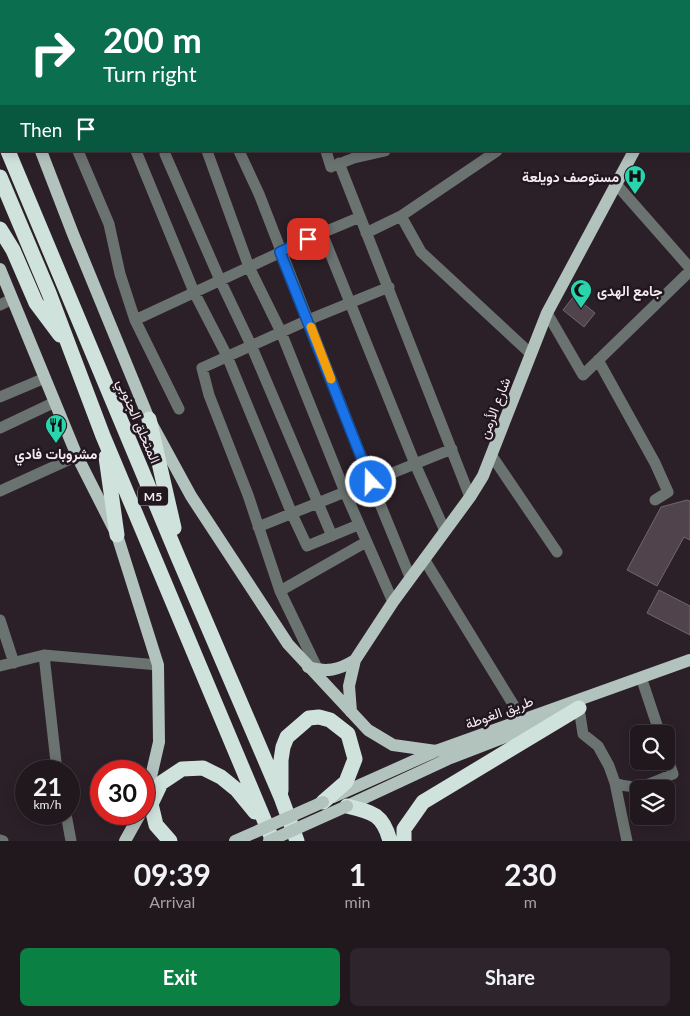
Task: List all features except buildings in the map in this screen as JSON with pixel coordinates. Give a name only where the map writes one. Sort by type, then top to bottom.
[{"type":"highway","name":"المتحلق الجنوبي","points":[[8,152],[281,797],[297,841]]},
{"type":"highway","name":"M5","points":[[0,176],[72,351],[103,436],[270,837]]},
{"type":"highway","points":[[0,228],[13,250],[36,303],[72,351]]},
{"type":"highway","points":[[149,419],[175,535],[178,557]]},
{"type":"highway","points":[[103,436],[117,536]]},
{"type":"highway","points":[[404,841],[404,829],[423,802],[579,708]]},
{"type":"highway","points":[[281,797],[281,760],[287,737],[309,718],[319,717],[330,720],[348,734],[355,759],[346,782],[322,802]]},
{"type":"highway","points":[[170,841],[156,825],[151,804],[161,783],[182,769],[203,768],[221,777],[238,790],[270,837]]},
{"type":"highway","points":[[347,806],[373,813],[387,828],[390,841]]},
{"type":"highway","points":[[288,817],[307,841]]},
{"type":"main road","points":[[41,152],[149,419],[191,496],[288,644],[368,730],[393,745],[436,751]]},
{"type":"main road","name":"شارع الأرمن","points":[[351,712],[349,686],[355,660],[393,602],[470,497],[483,476],[548,313],[633,152]]},
{"type":"main road","points":[[0,269],[77,456],[117,536],[158,665],[159,742],[155,760]]},
{"type":"main road","points":[[313,669],[338,669],[355,660]]},
{"type":"main road","name":"طريق الغوطة","points":[[322,802],[436,751],[690,660]]},
{"type":"main road","points":[[270,837],[347,806],[448,759],[643,683],[690,667]]},
{"type":"main road","points":[[235,841],[322,802]]},
{"type":"main road","points":[[125,841],[134,825]]},
{"type":"street","points":[[78,152],[109,224],[120,274],[136,320],[179,409]]},
{"type":"street","points":[[136,152],[194,292],[227,356],[307,546],[358,525]]},
{"type":"street","points":[[207,152],[249,267],[281,332],[358,525],[393,602]]},
{"type":"street","points":[[239,152],[259,194],[280,252],[410,578]]},
{"type":"street","points":[[326,152],[331,167],[345,158],[378,152]]},
{"type":"street","points":[[366,233],[401,216],[496,152]]},
{"type":"street","points":[[165,154],[220,280],[251,345],[320,503],[332,536]]},
{"type":"street","points":[[345,158],[360,217],[470,497]]},
{"type":"street","points":[[548,313],[583,375],[690,269],[616,184]]},
{"type":"street","points":[[401,216],[421,252],[531,354]]},
{"type":"street","points":[[136,320],[280,252],[360,217]]},
{"type":"street","points":[[322,233],[349,303],[444,531]]},
{"type":"street","points":[[313,669],[280,591],[248,495],[209,394],[202,368],[308,320],[389,287]]},
{"type":"street","points":[[0,305],[12,299]]},
{"type":"street","points":[[598,360],[655,463],[668,492],[655,500]]},
{"type":"street","points":[[0,397],[45,378]]},
{"type":"street","points":[[0,428],[55,402]]},
{"type":"street","points":[[258,528],[452,449]]},
{"type":"street","points":[[0,491],[77,456]]},
{"type":"street","points":[[492,456],[557,552]]},
{"type":"street","points":[[280,591],[366,542]]},
{"type":"street","points":[[424,559],[516,709]]},
{"type":"street","points":[[0,620],[14,663]]},
{"type":"street","points":[[44,655],[57,760]]},
{"type":"street","points":[[0,666],[44,655],[158,665]]},
{"type":"street","points":[[643,683],[657,725]]},
{"type":"street","points":[[579,708],[583,734],[598,746],[615,783],[627,841]]},
{"type":"street","points":[[615,783],[625,787],[642,787],[673,774],[672,770]]},
{"type":"street","points":[[68,825],[71,841]]},
{"type":"slow traffic","points":[[311,327],[331,379]]},
{"type":"place","name":"مستوصف دويلعة","points":[[635,195]]},
{"type":"place","name":"جامع الهدى","points":[[581,309]]},
{"type":"place","name":"مشروبات فادي","points":[[56,444]]},
{"type":"route","points":[[308,239],[280,252],[371,482]]}]
